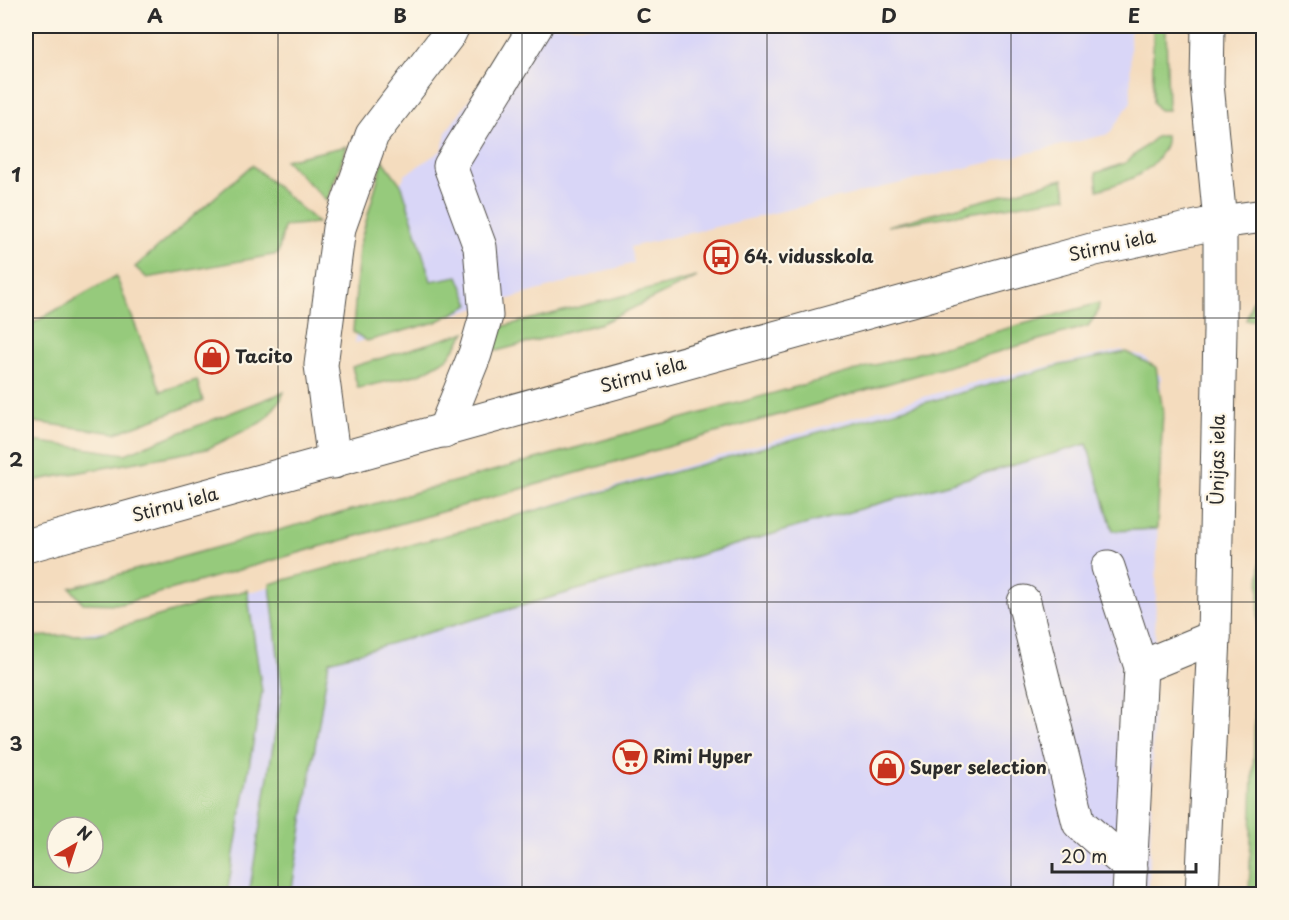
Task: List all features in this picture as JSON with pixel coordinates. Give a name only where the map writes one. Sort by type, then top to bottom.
[{"type":"street","points":[[334,462],[321,365],[339,228],[372,135],[453,26]]},
{"type":"street","points":[[444,431],[486,316],[480,247],[450,166],[536,26]]},
{"type":"street","name":"Ūnijas iela","points":[[1202,894],[1214,637],[1220,357],[1220,222],[1207,84],[1208,26]]},
{"type":"street","name":"Stirnu iela","points":[[26,546],[1095,249],[1220,222],[1263,216]]},
{"type":"street","points":[[1108,567],[1142,667],[1130,881]]},
{"type":"street","points":[[1024,602],[1079,823],[1130,881]]},
{"type":"street","points":[[1142,667],[1214,637]]},
{"type":"shaded area","points":[[520,26],[1130,26],[1131,102],[1109,134],[630,247],[634,263],[355,343],[362,257],[405,175],[442,150],[446,132]]},
{"type":"shaded area","points":[[1121,350],[1145,357],[1161,377],[1149,894],[36,894],[26,876],[26,640],[130,627],[968,384]]},
{"type":"green space","points":[[1153,26],[1166,26],[1168,110],[1159,110],[1153,102]]},
{"type":"green space","points":[[1261,26],[1264,26],[1263,103],[1259,103]]},
{"type":"green space","points":[[1166,135],[1164,148],[1149,168],[1134,178],[1098,190],[1096,173],[1125,163],[1156,137]]},
{"type":"green space","points":[[347,146],[327,201],[285,160]]},
{"type":"green space","points":[[383,160],[402,186],[431,281],[458,276],[470,305],[436,322],[367,341],[353,332],[359,247]]},
{"type":"green space","points":[[252,165],[318,223],[284,226],[278,254],[147,278],[135,267]]},
{"type":"green space","points":[[1063,179],[1067,197],[887,226]]},
{"type":"green space","points":[[116,276],[161,391],[197,380],[203,401],[116,433],[26,421],[26,327]]},
{"type":"green space","points":[[697,277],[602,323],[497,351],[493,347],[496,328]]},
{"type":"green space","points":[[1263,286],[1263,320],[1246,320],[1252,302]]},
{"type":"green space","points":[[1099,303],[1098,312],[1088,326],[121,604],[83,603],[70,588]]},
{"type":"green space","points":[[466,332],[448,358],[420,374],[358,388],[352,367]]},
{"type":"green space","points":[[1126,352],[1156,367],[1163,412],[1157,529],[1113,531],[1087,444],[329,661],[291,894],[249,894],[282,690],[270,584],[1061,365]]},
{"type":"green space","points":[[284,392],[264,421],[207,449],[26,482],[26,440],[125,454]]},
{"type":"green space","points":[[1263,479],[1264,885],[1262,894],[1249,894]]},
{"type":"green space","points":[[247,590],[262,692],[227,894],[27,894],[26,637],[97,634]]},
{"type":"place","name":"64. vidusskola","points":[[721,257]]},
{"type":"place","name":"Tacito","points":[[212,357]]},
{"type":"place","name":"Rimi Hyper","points":[[630,757]]},
{"type":"place","name":"Super selection","points":[[887,768]]}]
